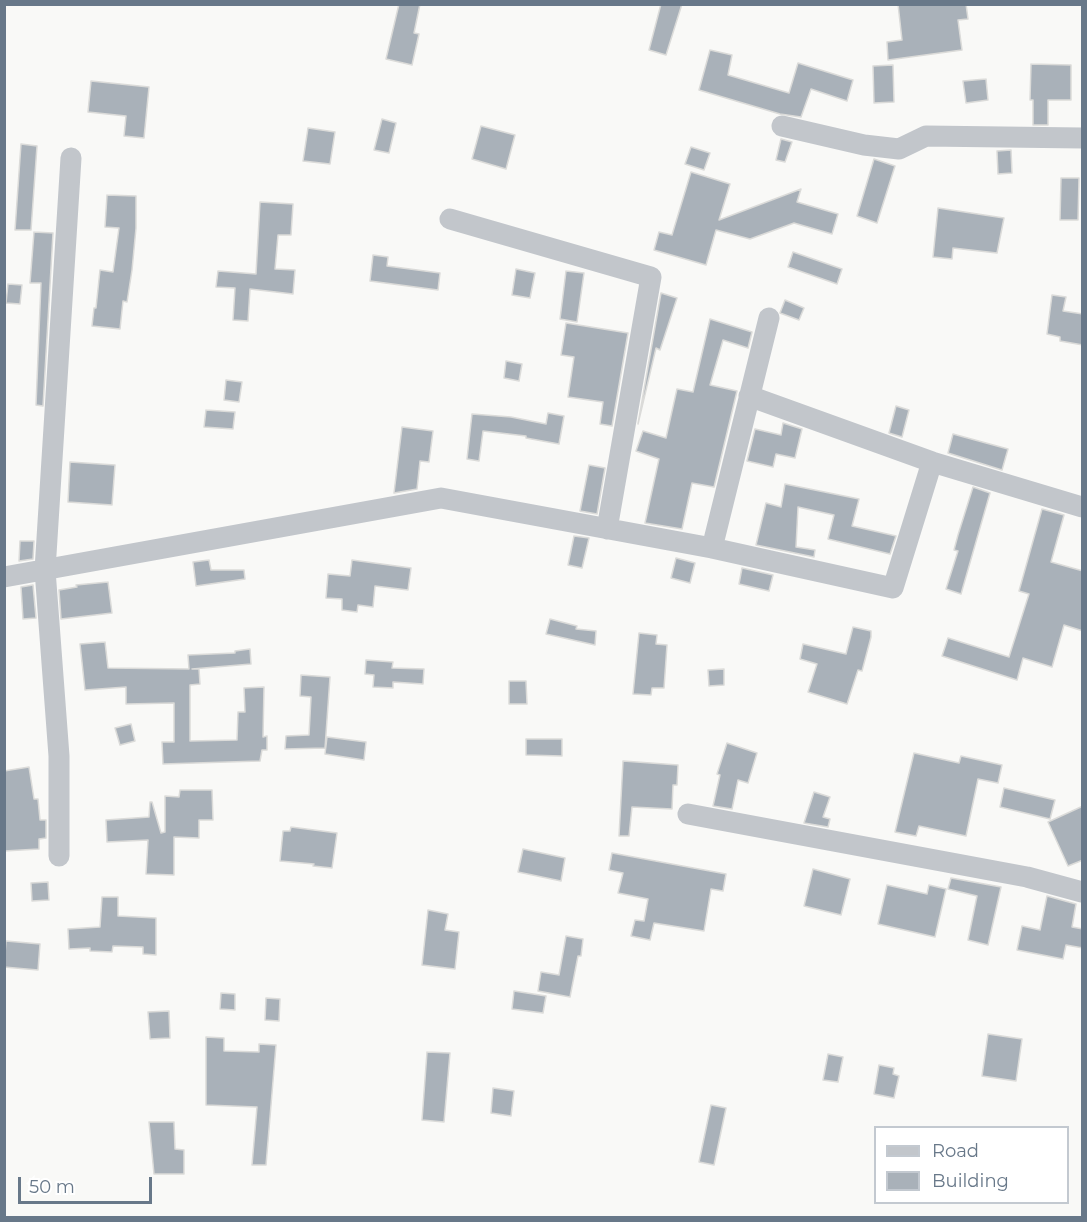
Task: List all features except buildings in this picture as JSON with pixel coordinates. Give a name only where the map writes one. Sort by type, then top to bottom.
[{"type":"street","points":[[782,126],[864,145],[899,149],[926,136],[1083,138]]},
{"type":"street","points":[[59,856],[59,756],[45,570],[71,158]]},
{"type":"street","points":[[450,219],[651,277],[607,529]]},
{"type":"street","points":[[712,548],[770,318]]},
{"type":"street","points":[[749,396],[932,462],[1083,507]]},
{"type":"street","points":[[4,577],[441,498],[712,548],[893,588],[932,462]]},
{"type":"street","points":[[688,814],[1027,877],[1083,892]]}]
